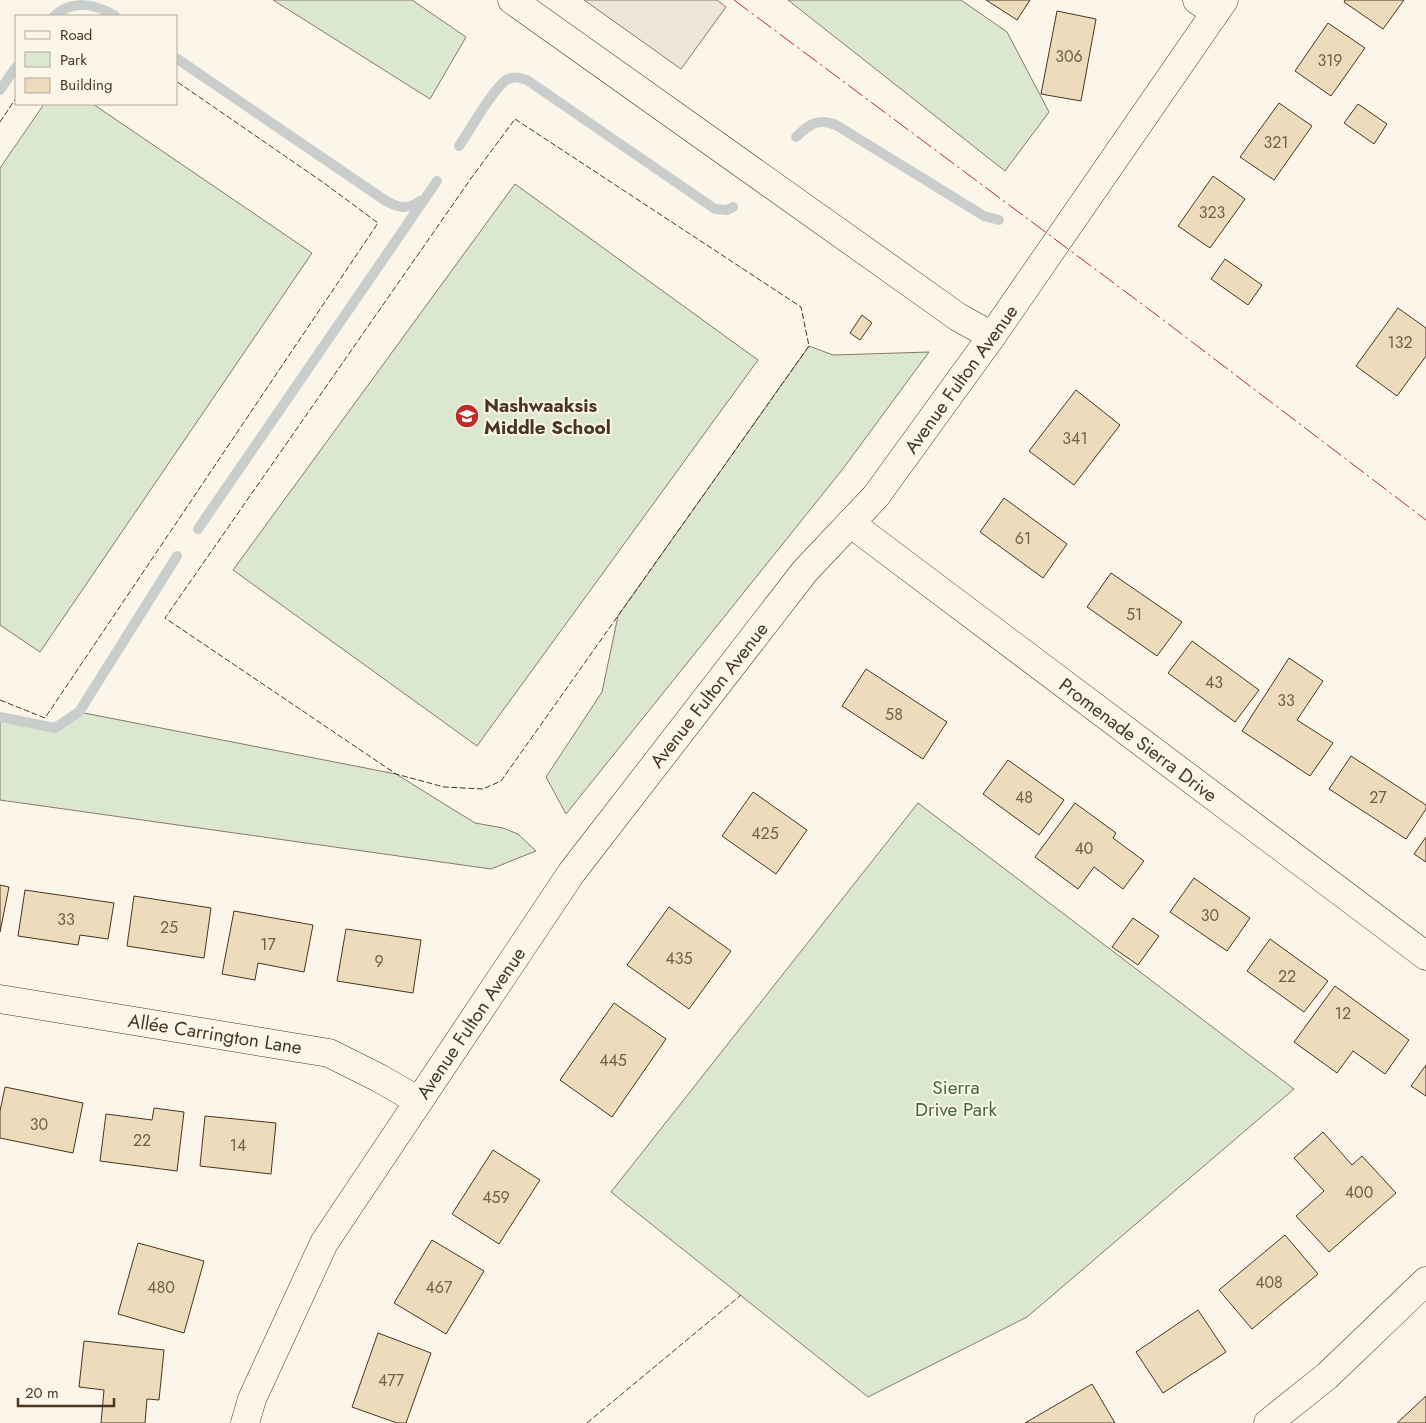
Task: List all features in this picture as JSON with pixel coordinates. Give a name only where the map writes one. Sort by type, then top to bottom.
[{"type":"street","points":[[512,0],[958,317],[992,336]]},
{"type":"street","name":"Avenue Fulton Avenue","points":[[245,1423],[252,1399],[324,1243],[572,872],[805,570],[876,496],[992,336],[1212,4]]},
{"type":"street","name":"Promenade Sierra Drive","points":[[850,523],[1426,956]]},
{"type":"street","name":"Allée Carrington Lane","points":[[0,999],[329,1053],[419,1101]]},
{"type":"street","points":[[1268,1423],[1327,1376],[1426,1281]]},
{"type":"green space","points":[[273,0],[412,0],[466,37],[430,99]]},
{"type":"green space","points":[[788,0],[961,0],[1007,32],[1049,112],[1005,171]]},
{"type":"green space","points":[[43,105],[94,105],[312,253],[40,652],[0,625],[0,168]]},
{"type":"green space","points":[[515,184],[758,360],[477,746],[233,570]]},
{"type":"green space","points":[[809,346],[833,355],[929,352],[842,470],[566,814],[546,777],[602,692],[618,616]]},
{"type":"green space","points":[[79,712],[396,774],[475,823],[503,828],[518,834],[536,851],[491,869],[0,800],[0,717],[55,728]]},
{"type":"green space","name":"Sierra Drive Park","points":[[918,803],[1294,1089],[1027,1317],[868,1397],[611,1192]]},
{"type":"shaded area","points":[[584,0],[717,0],[726,7],[681,69]]},
{"type":"building","points":[[986,0],[1030,0],[1017,20]]},
{"type":"building","points":[[1345,0],[1404,0],[1383,29],[1344,2]]},
{"type":"building","points":[[1057,11],[1096,19],[1081,101],[1041,94]]},
{"type":"building","points":[[1328,23],[1365,48],[1331,96],[1295,71]]},
{"type":"building","points":[[1279,103],[1312,126],[1274,180],[1240,157]]},
{"type":"building","points":[[1358,104],[1387,124],[1374,144],[1344,123]]},
{"type":"building","points":[[1213,176],[1245,199],[1210,248],[1178,226]]},
{"type":"building","points":[[1225,259],[1262,285],[1248,305],[1211,279]]},
{"type":"building","points":[[1398,308],[1426,328],[1426,356],[1397,396],[1356,366]]},
{"type":"building","points":[[862,315],[872,323],[860,340],[850,333]]},
{"type":"building","points":[[1076,390],[1120,425],[1074,485],[1029,451]]},
{"type":"building","points":[[1004,498],[1067,544],[1043,578],[980,532]]},
{"type":"building","points":[[1111,573],[1182,622],[1157,656],[1087,607]]},
{"type":"building","points":[[1192,641],[1259,690],[1235,722],[1168,673]]},
{"type":"building","points":[[1289,658],[1323,681],[1297,720],[1333,743],[1310,776],[1242,731]]},
{"type":"building","points":[[866,669],[947,722],[923,759],[842,706]]},
{"type":"building","points":[[1351,756],[1426,805],[1426,809],[1406,839],[1329,789]]},
{"type":"building","points":[[1008,760],[1064,800],[1039,835],[983,794]]},
{"type":"building","points":[[753,792],[807,830],[776,874],[722,836]]},
{"type":"building","points":[[1075,803],[1116,833],[1113,838],[1144,861],[1123,889],[1094,867],[1078,889],[1035,857]]},
{"type":"building","points":[[1426,837],[1426,862],[1414,854]]},
{"type":"building","points":[[1194,878],[1250,918],[1227,951],[1170,912]]},
{"type":"building","points":[[0,885],[9,887],[0,932]]},
{"type":"building","points":[[25,890],[114,903],[108,939],[80,935],[78,945],[18,936]]},
{"type":"building","points":[[134,896],[211,908],[204,958],[127,946]]},
{"type":"building","points":[[669,907],[731,951],[689,1009],[627,965]]},
{"type":"building","points":[[234,911],[313,925],[304,972],[258,963],[255,980],[222,974]]},
{"type":"building","points":[[1133,918],[1159,936],[1138,965],[1112,947]]},
{"type":"building","points":[[346,929],[421,940],[413,993],[337,981]]},
{"type":"building","points":[[1270,939],[1328,981],[1304,1012],[1247,971]]},
{"type":"building","points":[[1335,986],[1409,1040],[1385,1074],[1353,1051],[1337,1073],[1294,1042]]},
{"type":"building","points":[[614,1003],[666,1039],[612,1117],[560,1080]]},
{"type":"building","points":[[1426,1065],[1426,1096],[1411,1086]]},
{"type":"building","points":[[5,1087],[83,1103],[73,1153],[0,1138],[0,1111]]},
{"type":"building","points":[[154,1108],[184,1112],[177,1171],[100,1161],[106,1114],[152,1120]]},
{"type":"building","points":[[205,1116],[276,1123],[271,1174],[200,1166]]},
{"type":"building","points":[[1323,1132],[1352,1165],[1362,1156],[1396,1193],[1329,1252],[1296,1216],[1324,1191],[1294,1158]]},
{"type":"building","points":[[493,1150],[540,1180],[499,1244],[452,1214]]},
{"type":"building","points":[[1285,1235],[1318,1274],[1252,1329],[1219,1290]]},
{"type":"building","points":[[432,1240],[484,1271],[446,1334],[394,1303]]},
{"type":"building","points":[[138,1243],[204,1261],[184,1333],[118,1314]]},
{"type":"building","points":[[1198,1310],[1226,1352],[1163,1393],[1136,1352]]},
{"type":"building","points":[[378,1333],[431,1353],[406,1423],[397,1423],[352,1407]]},
{"type":"building","points":[[84,1341],[164,1350],[159,1400],[147,1399],[145,1423],[101,1423],[104,1390],[79,1387]]},
{"type":"building","points":[[1092,1384],[1115,1423],[1025,1423]]},
{"type":"building","points":[[1426,1396],[1426,1423],[1397,1423]]},
{"type":"waterway","points":[[55,15],[68,7],[84,5],[100,8],[113,15]]},
{"type":"waterway","points":[[178,59],[386,201],[403,207],[411,206],[420,201]]},
{"type":"waterway","points":[[0,90],[15,68]]},
{"type":"waterway","points":[[459,146],[496,90],[508,79],[520,78],[527,80],[715,209],[727,210],[733,207]]},
{"type":"waterway","points":[[796,137],[805,129],[819,122],[836,125],[984,216],[999,220]]},
{"type":"waterway","points":[[198,529],[437,181]]},
{"type":"waterway","points":[[0,717],[55,728],[79,712],[177,556]]},
{"type":"fence","points":[[0,700],[45,718],[378,223],[324,183],[178,82]]},
{"type":"fence","points":[[0,122],[15,100]]},
{"type":"fence","points":[[515,119],[801,307],[809,346],[501,781],[483,789],[444,787],[396,774],[165,618],[472,177],[515,119]]},
{"type":"fence","points":[[587,1423],[741,1295]]},
{"type":"power","points":[[734,0],[1150,310],[1426,520]]},
{"type":"place","name":"Nashwaaksis Middle School","points":[[467,416]]}]
